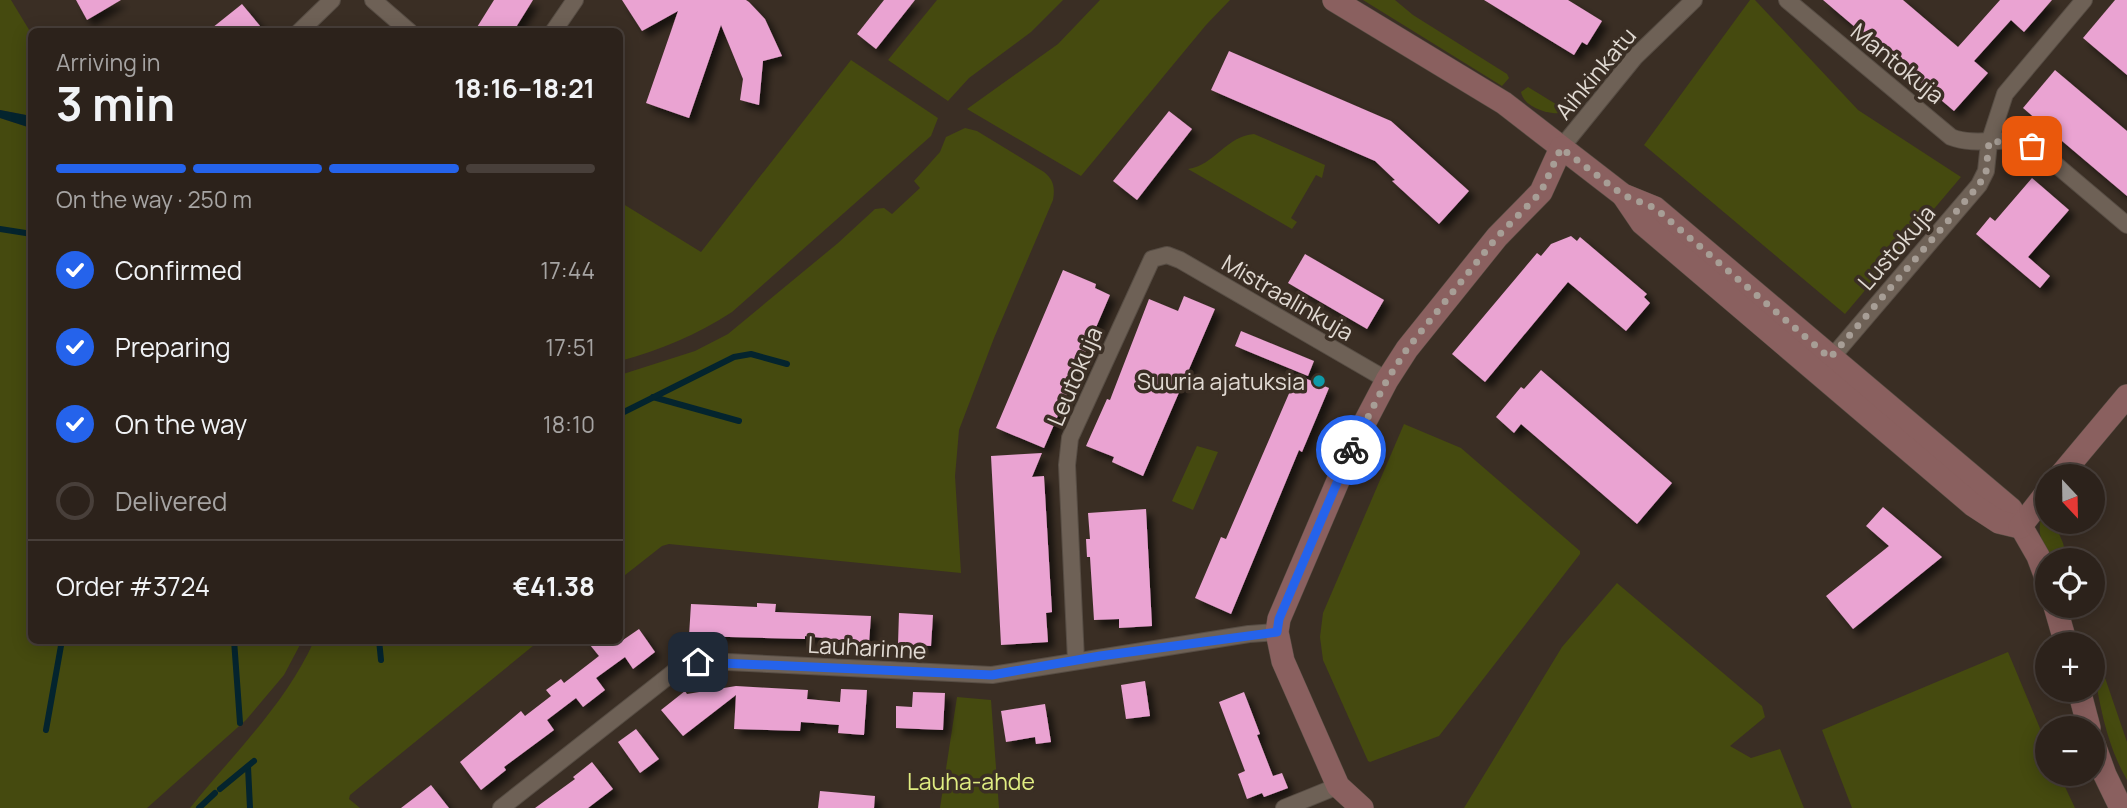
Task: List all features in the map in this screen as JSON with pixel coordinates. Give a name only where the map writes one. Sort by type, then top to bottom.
[{"type":"main road","points":[[1334,0],[1504,103],[1623,195],[1642,223],[1824,366],[1973,505],[1999,522],[2020,527],[2035,551]]},
{"type":"main road","points":[[1362,808],[1338,786],[1283,661],[1277,632],[1279,619],[1355,441],[1387,380],[1407,349],[1497,237],[1541,192],[1561,148]]},
{"type":"main road","points":[[2070,464],[2127,396]]},
{"type":"main road","points":[[2020,527],[2035,508]]},
{"type":"main road","points":[[2105,775],[2121,803]]},
{"type":"street","points":[[303,28],[332,0]]},
{"type":"street","points":[[373,0],[405,28]]},
{"type":"street","points":[[556,28],[575,0]]},
{"type":"street","name":"Aihkinkatu","points":[[1561,148],[1627,66],[1694,0]]},
{"type":"street","name":"Mantokuja","points":[[1787,0],[1951,136],[1963,140],[2016,141],[2032,146],[2127,225]]},
{"type":"street","name":"Lustokuja","points":[[1824,366],[1979,185],[1986,172],[1989,142],[2005,94],[2084,0]]},
{"type":"street","name":"Mistraalinkuja","points":[[1167,255],[1387,380]]},
{"type":"street","name":"Leutokuja","points":[[1076,660],[1067,465],[1070,439],[1146,268],[1152,259],[1167,255]]},
{"type":"street","name":"Lauharinne","points":[[500,808],[675,671],[689,664],[707,661],[1005,674],[1076,660],[1277,632]]},
{"type":"street","points":[[1284,808],[1338,786]]},
{"type":"green space","points":[[0,0],[11,0],[28,28],[28,115],[0,110]]},
{"type":"green space","points":[[937,0],[1063,0],[1031,32],[969,78],[948,101],[888,60]]},
{"type":"green space","points":[[1100,0],[1230,0],[1206,25],[1081,176],[967,109],[1058,44]]},
{"type":"green space","points":[[1363,0],[1395,0],[1413,15],[1507,74],[1509,78],[1502,86]]},
{"type":"green space","points":[[1750,0],[1755,0],[1858,110],[1961,177],[1845,314],[1644,145]]},
{"type":"green space","points":[[851,60],[938,118],[931,136],[732,312],[678,341],[623,360],[623,204],[701,252]]},
{"type":"green space","points":[[1528,87],[1559,106],[1564,113],[1552,113],[1532,106],[1523,98],[1521,92]]},
{"type":"green space","points":[[0,118],[28,127],[28,644],[300,644],[284,675],[246,720],[147,808],[0,808]]},
{"type":"green space","points":[[965,128],[977,131],[1044,172],[1052,181],[1054,192],[959,430],[955,476],[961,573],[669,544],[662,546],[623,577],[623,374],[695,351],[728,334],[875,209],[884,208],[892,214],[920,188],[914,181],[940,152],[946,137]]},
{"type":"green space","points":[[1254,134],[1325,165],[1322,178],[1316,175],[1291,218],[1297,222],[1292,229],[1188,169],[1206,162],[1236,140]]},
{"type":"green space","points":[[1404,424],[1461,448],[1580,551],[1580,554],[1439,736],[1370,762],[1323,660],[1320,637],[1323,613]]},
{"type":"green space","points":[[1197,446],[1218,452],[1193,510],[1172,501]]},
{"type":"green space","points":[[2041,534],[2059,534],[2064,548],[2045,548]]},
{"type":"green space","points":[[1617,583],[1762,706],[1765,717],[1730,746],[1751,758],[1780,749],[1804,808],[1464,808],[1562,647]]},
{"type":"green space","points":[[312,644],[535,644],[350,795],[349,799],[360,808],[190,808],[258,728],[302,664]]},
{"type":"green space","points":[[2008,652],[2035,716],[2035,786],[2065,786],[2075,808],[1852,808],[1822,730]]},
{"type":"green space","points":[[2105,678],[2127,742],[2127,780],[2114,754],[2105,716],[2102,714],[2100,702],[2105,702]]},
{"type":"green space","name":"Lauha-ahde","points":[[957,697],[991,700],[999,808],[940,808]]},
{"type":"water","points":[[0,110],[28,115],[28,127],[0,118]]},
{"type":"building","points":[[76,0],[121,0],[87,20]]},
{"type":"building","points":[[494,0],[533,0],[516,28],[476,28]]},
{"type":"building","points":[[622,0],[749,2],[765,19],[782,56],[763,61],[759,105],[740,100],[743,79],[721,25],[689,118],[646,103],[678,11],[642,31]]},
{"type":"building","points":[[884,0],[915,0],[876,49],[857,34]]},
{"type":"building","points":[[1484,0],[1568,0],[1602,21],[1587,45],[1582,42],[1574,55]]},
{"type":"building","points":[[1823,0],[1903,0],[1958,47],[2000,0],[2052,0],[2024,32],[2011,20],[1974,61],[1988,73],[1954,111]]},
{"type":"building","points":[[2115,0],[2127,0],[2127,75],[2083,38]]},
{"type":"building","points":[[242,4],[262,28],[212,28]]},
{"type":"building","points":[[1229,51],[1391,121],[1469,191],[1439,224],[1392,181],[1395,180],[1375,161],[1211,90]]},
{"type":"building","points":[[2055,70],[2127,131],[2127,196],[2023,108]]},
{"type":"building","points":[[1169,111],[1192,129],[1137,200],[1113,181]]},
{"type":"building","points":[[2032,178],[2069,210],[2028,257],[2050,276],[2040,288],[1976,234],[1990,217],[1995,221]]},
{"type":"building","points":[[1571,236],[1577,241],[1580,237],[1647,294],[1644,297],[1650,303],[1626,331],[1568,282],[1485,382],[1452,354],[1537,253],[1541,256],[1551,244]]},
{"type":"building","points":[[1305,254],[1384,300],[1367,329],[1288,283]]},
{"type":"building","points":[[1063,270],[1096,284],[1095,288],[1110,295],[1044,448],[996,428]]},
{"type":"building","points":[[1184,296],[1215,309],[1143,476],[1112,462],[1114,457],[1086,446],[1107,399],[1110,400],[1149,299],[1178,311]]},
{"type":"building","points":[[1241,331],[1314,361],[1308,376],[1235,346]]},
{"type":"building","points":[[1541,370],[1672,483],[1637,524],[1521,424],[1514,433],[1496,417],[1521,387],[1524,389]]},
{"type":"building","points":[[1297,375],[1329,388],[1302,452],[1299,450],[1231,614],[1195,598],[1221,537],[1226,539]]},
{"type":"building","points":[[1042,453],[1032,477],[1044,476],[1052,612],[1046,613],[1048,642],[1001,645],[991,456]]},
{"type":"building","points":[[1883,507],[1942,557],[1853,629],[1826,596],[1889,546],[1866,526]]},
{"type":"building","points":[[1146,509],[1152,626],[1119,628],[1119,619],[1094,620],[1090,557],[1087,557],[1086,539],[1090,539],[1088,513]]},
{"type":"building","points":[[757,603],[776,604],[775,612],[871,616],[869,643],[805,636],[805,639],[689,636],[691,604],[757,607]]},
{"type":"building","points":[[899,613],[933,615],[931,646],[898,644]]},
{"type":"building","points":[[639,629],[655,652],[633,669],[625,657],[596,678],[605,690],[583,707],[576,698],[547,720],[554,730],[504,767],[506,770],[481,790],[460,762],[521,711],[525,716],[551,696],[546,690],[561,679],[564,683],[599,656],[589,644],[623,644],[623,640]]},
{"type":"building","points":[[1145,681],[1150,716],[1126,719],[1121,685]]},
{"type":"building","points":[[736,686],[808,690],[807,699],[840,702],[841,689],[867,690],[864,735],[838,733],[839,725],[801,722],[800,731],[734,729],[736,695],[683,736],[661,710],[685,691],[687,694]]},
{"type":"building","points":[[913,692],[945,693],[943,730],[896,728],[896,706],[912,707]]},
{"type":"building","points":[[1244,692],[1273,776],[1282,773],[1288,788],[1264,797],[1262,793],[1247,799],[1238,774],[1245,771],[1219,702]]},
{"type":"building","points":[[1045,704],[1051,742],[1036,744],[1035,737],[1006,742],[1001,711]]},
{"type":"building","points":[[636,729],[659,759],[640,773],[618,742]]},
{"type":"building","points":[[592,762],[613,789],[588,808],[535,808],[575,779],[573,777]]},
{"type":"building","points":[[431,785],[449,808],[401,808]]},
{"type":"building","points":[[820,791],[875,796],[874,808],[818,808]]},
{"type":"waterway","points":[[0,229],[28,233]]},
{"type":"waterway","points":[[623,412],[734,357],[751,354],[787,364]]},
{"type":"waterway","points":[[653,397],[739,421]]},
{"type":"waterway","points":[[46,730],[61,644]]},
{"type":"waterway","points":[[234,644],[240,723]]},
{"type":"waterway","points":[[379,644],[381,660]]},
{"type":"waterway","points":[[220,789],[254,761]]},
{"type":"waterway","points":[[248,767],[250,808]]},
{"type":"waterway","points":[[199,808],[215,793]]},
{"type":"way so far","points":[[1351,450],[1387,380],[1407,349],[1497,237],[1541,192],[1561,148],[1623,195],[1655,208],[1830,358],[1979,185],[1986,172],[1989,142],[2016,141],[2032,146]]},
{"type":"place","name":"Suuria ajatuksia","points":[[1319,381]]},
{"type":"route","points":[[698,662],[992,675],[1100,656],[1277,632],[1279,619],[1351,450]]}]
